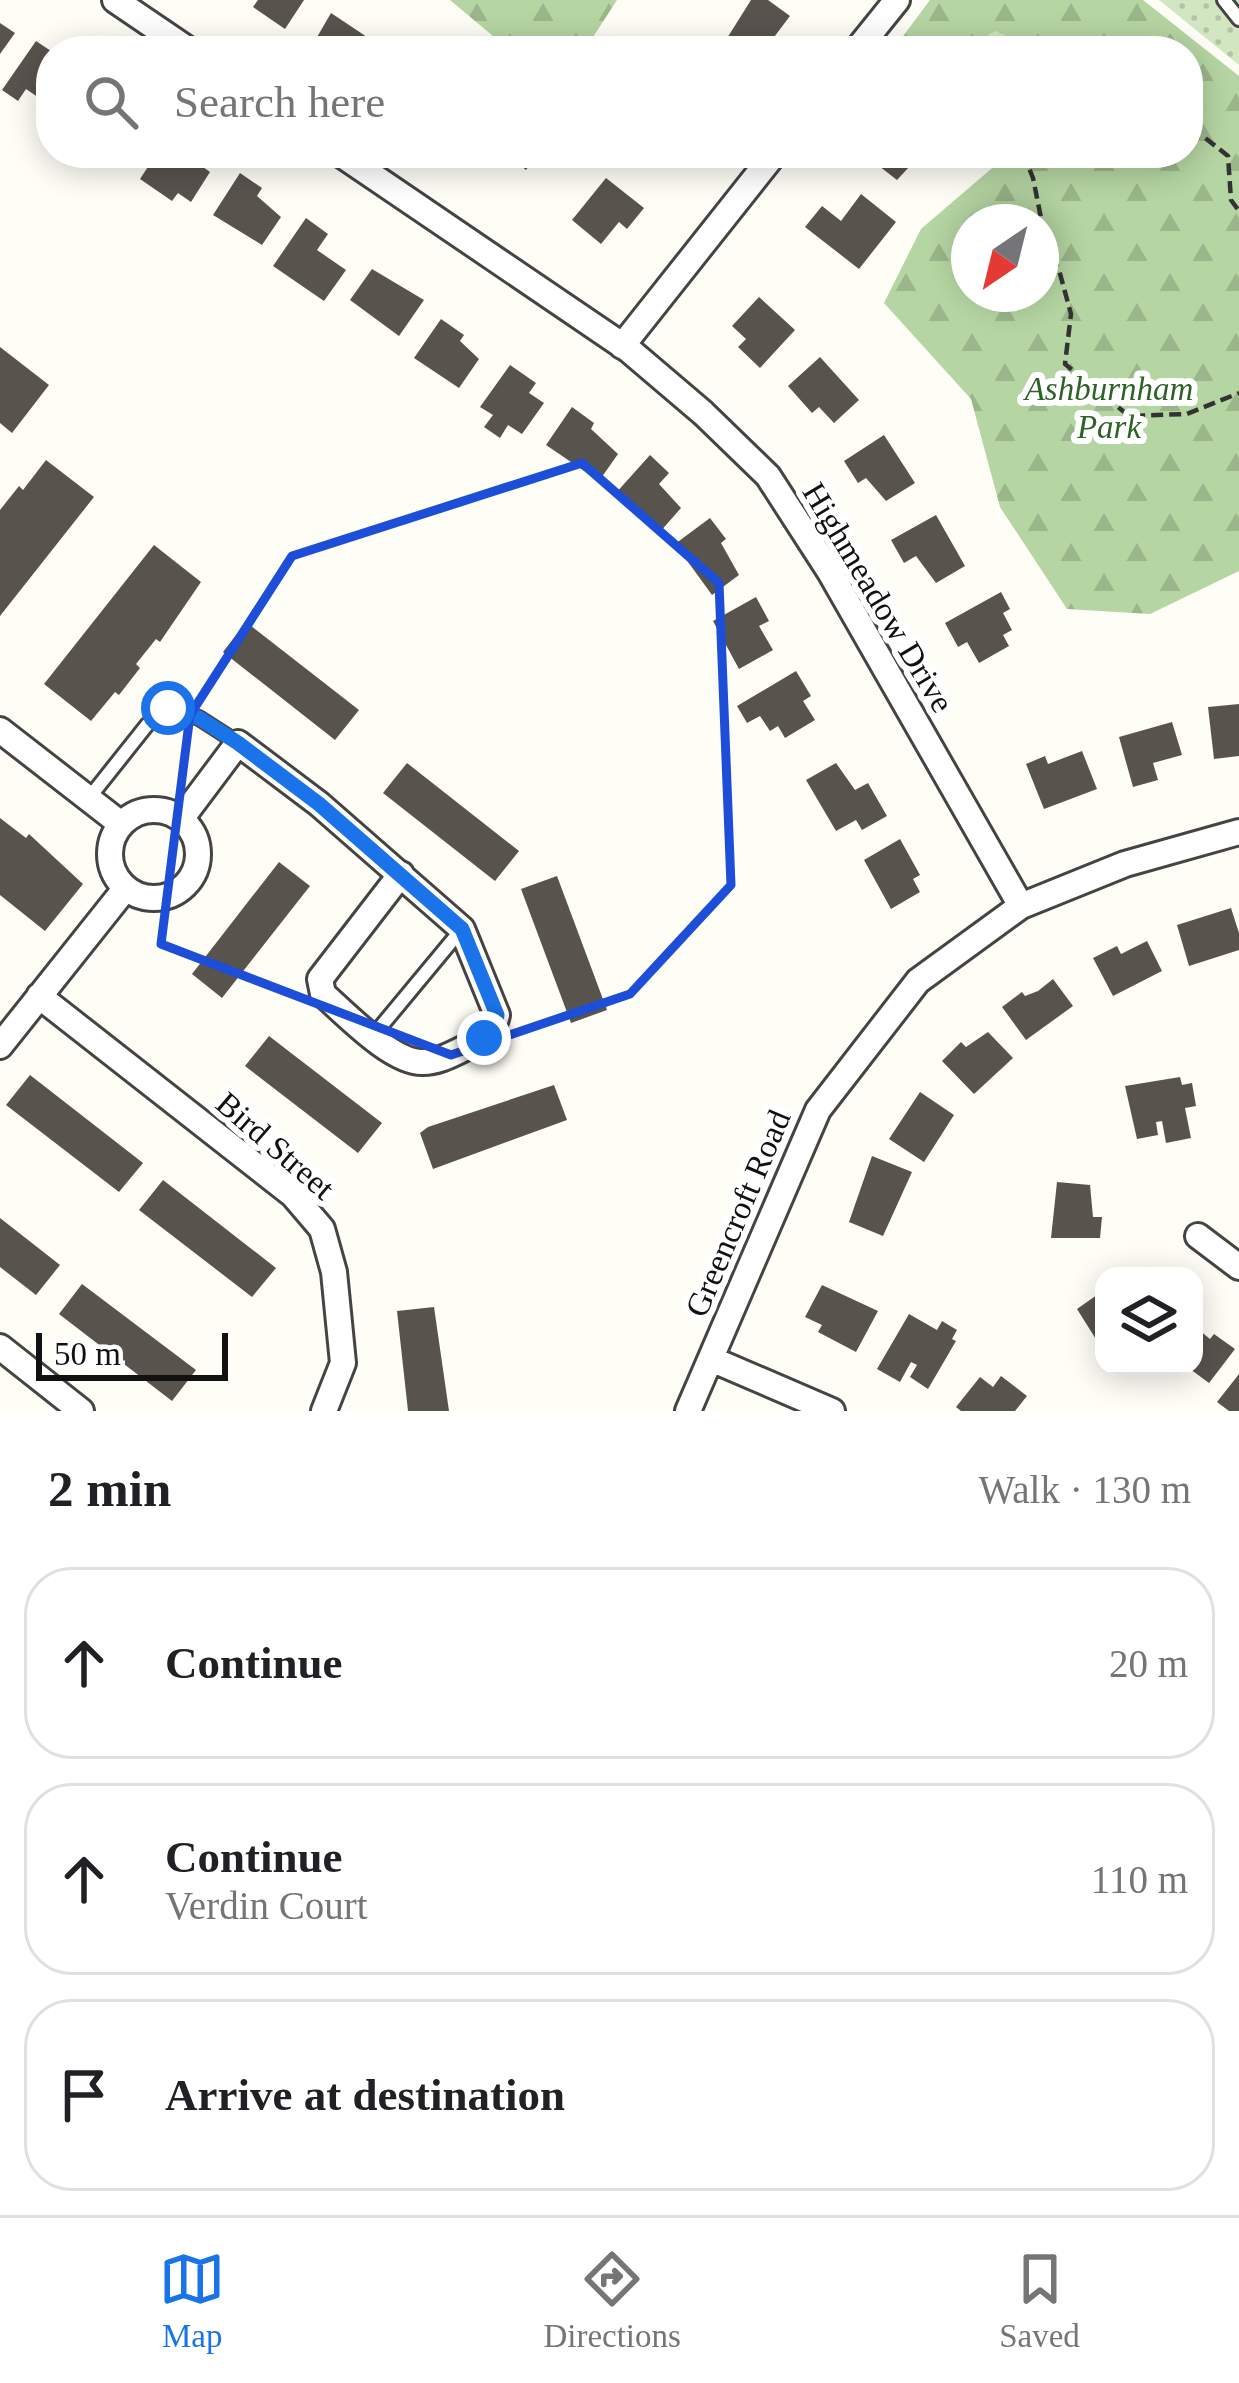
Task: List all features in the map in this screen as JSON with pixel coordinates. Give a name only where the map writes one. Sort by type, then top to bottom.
[{"type":"street","points":[[115,0],[168,36]]},
{"type":"street","points":[[868,36],[898,0]]},
{"type":"street","name":"Highmeadow Drive","points":[[361,168],[622,346],[741,447],[792,510],[1021,906]]},
{"type":"street","points":[[622,346],[763,168]]},
{"type":"street","points":[[0,730],[121,824]]},
{"type":"street","points":[[181,819],[238,743],[319,804],[400,874],[462,929],[494,1001],[494,1028],[484,1038],[439,1060],[420,1063],[401,1059],[322,994],[320,980],[400,874]]},
{"type":"street","points":[[156,810],[181,819],[191,829],[199,856],[189,882],[178,892],[152,899],[125,889],[110,865],[110,850],[121,824],[131,816],[156,810]]},
{"type":"street","name":"Greencroft Road","points":[[688,1411],[818,1110],[918,981],[1021,906],[1125,864],[1239,832]]},
{"type":"street","points":[[0,1046],[125,889]]},
{"type":"street","name":"Bird Street","points":[[39,996],[293,1195],[322,1229],[334,1272],[343,1363],[324,1411]]},
{"type":"street","points":[[1198,1236],[1239,1267]]},
{"type":"street","points":[[0,1346],[82,1411]]},
{"type":"street","points":[[711,1359],[832,1411]]},
{"type":"lane","points":[[1224,0],[1239,19]]},
{"type":"lane","points":[[89,799],[147,725],[168,708],[199,718],[238,743]]},
{"type":"lane","points":[[373,1036],[462,929]]},
{"type":"path","points":[[1203,137],[1228,156],[1231,200],[1239,211]]},
{"type":"path","points":[[1029,168],[1047,248],[1059,270],[1071,314],[1065,364],[1129,416],[1187,414],[1239,393]]},
{"type":"highlighted area","points":[[582,463],[719,583],[731,885],[630,994],[451,1055],[161,944],[190,715],[292,556]]},
{"type":"green space","points":[[450,0],[617,0],[594,36],[493,36]]},
{"type":"green space","name":"Ashburnham Park","points":[[930,0],[1143,0],[1188,36],[903,36]]},
{"type":"green space","points":[[1159,0],[1239,0],[1239,65]]},
{"type":"green space","name":"Ashburnham Park","points":[[1203,48],[1239,76],[1239,571],[1150,614],[1067,609],[1000,507],[971,399],[884,303],[921,229],[992,168],[1203,168]]},
{"type":"building","points":[[258,0],[304,0],[285,29],[253,7]]},
{"type":"building","points":[[751,0],[768,0],[790,16],[775,36],[728,36]]},
{"type":"building","points":[[331,13],[366,36],[318,36]]},
{"type":"building","points":[[0,23],[15,33],[0,54]]},
{"type":"building","points":[[36,41],[36,96],[26,89],[18,101],[2,90]]},
{"type":"building","points":[[147,168],[204,168],[210,172],[191,202],[178,193],[172,201],[140,179]]},
{"type":"building","points":[[882,168],[908,168],[897,180]]},
{"type":"building","points":[[240,173],[262,188],[257,196],[281,217],[262,245],[213,215]]},
{"type":"building","points":[[606,178],[644,208],[627,229],[619,222],[601,244],[572,220]]},
{"type":"building","points":[[861,194],[896,222],[859,269],[805,227],[822,206],[841,221]]},
{"type":"building","points":[[306,218],[328,234],[317,250],[346,270],[324,301],[273,266]]},
{"type":"building","points":[[372,269],[424,300],[399,336],[350,300]]},
{"type":"building","points":[[759,297],[795,330],[760,368],[738,347],[746,339],[732,326]]},
{"type":"building","points":[[441,319],[464,335],[460,341],[479,359],[459,388],[414,358]]},
{"type":"building","points":[[0,347],[49,385],[12,433],[0,423]]},
{"type":"building","points":[[820,357],[859,400],[834,423],[819,407],[812,413],[788,386]]},
{"type":"building","points":[[510,365],[536,383],[529,393],[544,403],[522,434],[508,425],[500,438],[484,427],[493,415],[480,407]]},
{"type":"building","points":[[572,407],[594,423],[591,429],[618,454],[599,481],[546,445]]},
{"type":"building","points":[[884,435],[915,483],[886,501],[866,478],[858,483],[844,461]]},
{"type":"building","points":[[650,455],[669,473],[659,484],[681,508],[659,533],[615,494]]},
{"type":"building","points":[[46,460],[94,497],[0,616],[0,510]]},
{"type":"building","points":[[936,515],[965,566],[936,583],[916,556],[904,563],[891,540]]},
{"type":"building","points":[[710,518],[726,539],[721,543],[739,575],[712,595],[675,544]]},
{"type":"building","points":[[154,545],[201,582],[160,642],[156,639],[136,664],[140,668],[119,695],[115,692],[91,721],[44,684]]},
{"type":"building","points":[[1001,592],[1010,609],[1003,613],[1012,630],[1003,635],[1009,646],[979,663],[967,642],[958,647],[945,623]]},
{"type":"building","points":[[756,597],[769,621],[759,626],[773,650],[739,669],[713,621]]},
{"type":"building","points":[[246,622],[359,710],[335,740],[223,652]]},
{"type":"building","points":[[796,671],[811,696],[803,701],[815,720],[785,738],[778,726],[770,731],[760,716],[747,723],[737,706]]},
{"type":"building","points":[[1239,704],[1239,756],[1214,759],[1208,707]]},
{"type":"building","points":[[1172,722],[1182,755],[1153,763],[1158,780],[1133,787],[1119,737]]},
{"type":"building","points":[[1082,751],[1097,789],[1044,809],[1026,764],[1045,756],[1048,764]]},
{"type":"building","points":[[407,763],[519,851],[495,881],[383,793]]},
{"type":"building","points":[[836,763],[855,790],[868,783],[887,816],[862,830],[856,820],[836,831],[806,780]]},
{"type":"building","points":[[0,818],[26,838],[29,834],[83,884],[45,931],[0,895]]},
{"type":"building","points":[[900,839],[920,875],[913,879],[920,892],[891,909],[864,860]]},
{"type":"building","points":[[279,862],[310,886],[222,998],[192,974]]},
{"type":"building","points":[[557,876],[607,1010],[571,1023],[521,889]]},
{"type":"building","points":[[1231,908],[1239,950],[1189,966],[1177,925]]},
{"type":"building","points":[[1147,941],[1162,971],[1113,996],[1093,958],[1117,946],[1121,954]]},
{"type":"building","points":[[1053,979],[1073,1006],[1026,1040],[1002,1007]]},
{"type":"building","points":[[988,1032],[1013,1058],[974,1094],[942,1061],[961,1042],[966,1047]]},
{"type":"building","points":[[269,1036],[382,1123],[358,1153],[245,1066]]},
{"type":"building","points":[[30,1075],[143,1163],[119,1192],[6,1105]]},
{"type":"building","points":[[1180,1077],[1182,1085],[1192,1083],[1196,1106],[1185,1108],[1191,1138],[1166,1143],[1162,1121],[1156,1122],[1158,1135],[1137,1139],[1125,1086]]},
{"type":"building","points":[[554,1085],[567,1120],[433,1169],[420,1133],[428,1127]]},
{"type":"building","points":[[920,1092],[954,1115],[924,1162],[889,1139]]},
{"type":"building","points":[[872,1156],[912,1172],[883,1236],[849,1222]]},
{"type":"building","points":[[163,1180],[276,1268],[252,1297],[139,1210]]},
{"type":"building","points":[[1057,1182],[1090,1185],[1093,1217],[1102,1217],[1100,1238],[1051,1238]]},
{"type":"building","points":[[0,1218],[60,1265],[36,1295],[0,1267]]},
{"type":"building","points":[[82,1284],[196,1370],[172,1401],[59,1314]]},
{"type":"building","points":[[822,1285],[878,1311],[856,1352],[818,1332],[822,1325],[805,1317]]},
{"type":"building","points":[[1095,1296],[1095,1338],[1077,1309]]},
{"type":"building","points":[[434,1307],[449,1411],[408,1411],[397,1311]]},
{"type":"building","points":[[909,1314],[937,1330],[942,1321],[957,1330],[952,1339],[956,1341],[928,1389],[910,1377],[917,1365],[911,1362],[900,1382],[877,1369]]},
{"type":"building","points":[[1203,1333],[1210,1339],[1214,1334],[1235,1349],[1209,1383],[1198,1375],[1203,1375]]},
{"type":"building","points":[[1239,1374],[1239,1411],[1229,1411],[1217,1402]]},
{"type":"building","points":[[1001,1376],[1027,1396],[1015,1411],[961,1411],[956,1407],[980,1377],[993,1387]]},
{"type":"route","points":[[168,708],[199,718],[238,743],[319,804],[462,929],[497,1015],[494,1028],[484,1038]]}]
